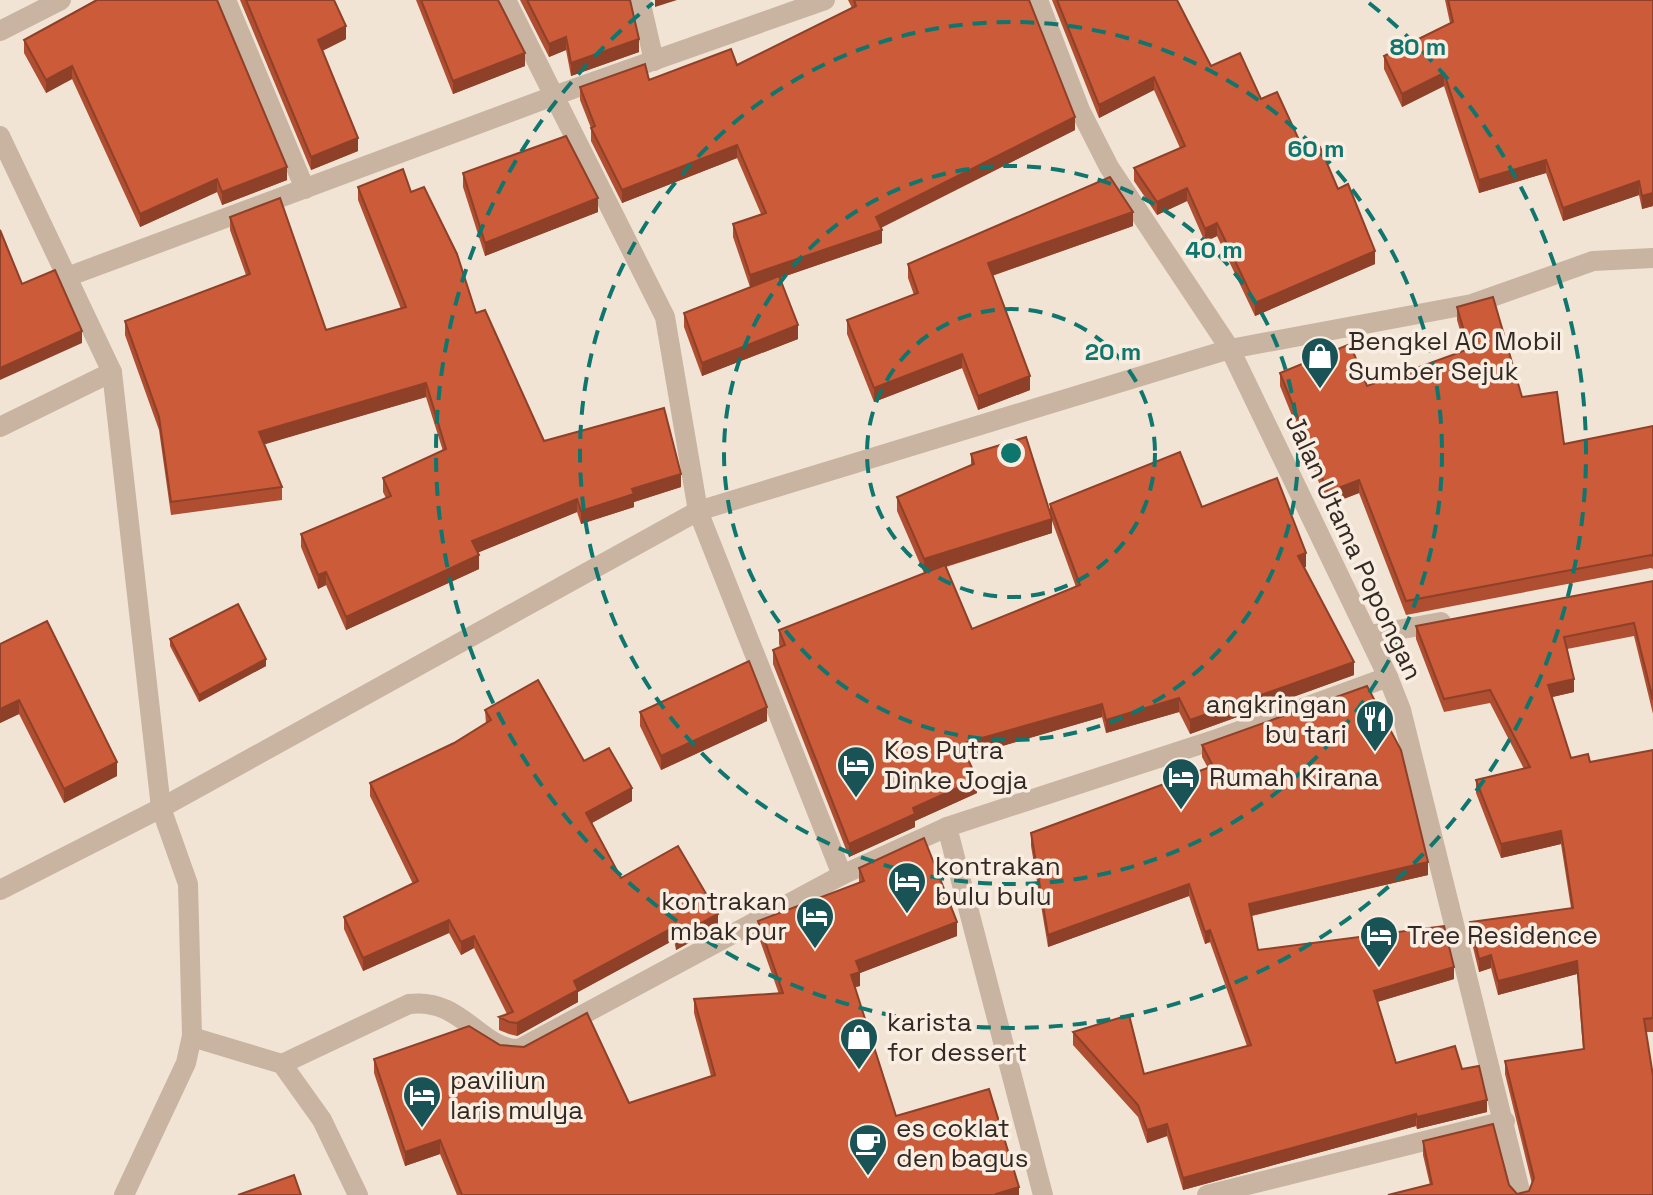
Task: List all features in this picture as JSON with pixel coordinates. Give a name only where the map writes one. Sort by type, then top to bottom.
[{"type":"street","points":[[0,31],[61,0]]},
{"type":"street","points":[[226,0],[305,189]]},
{"type":"street","points":[[506,0],[665,317],[698,511],[842,875]]},
{"type":"street","points":[[640,0],[654,61]]},
{"type":"street","points":[[67,277],[556,95],[825,0]]},
{"type":"street","name":"Jalan Utama Popongan","points":[[1038,0],[1080,110],[1109,167],[1230,349],[1388,677],[1401,710],[1521,1195]]},
{"type":"street","points":[[0,136],[112,372],[161,808],[188,884],[192,1037],[186,1063],[124,1195]]},
{"type":"street","points":[[0,890],[161,808],[698,511],[1230,349],[1472,304],[1593,261],[1653,258]]},
{"type":"street","points":[[0,427],[112,372]]},
{"type":"street","points":[[1370,635],[1459,618]]},
{"type":"street","points":[[282,1064],[409,1004],[428,1002],[462,1017],[505,1049],[519,1049],[842,875],[947,827],[1220,738],[1388,677]]},
{"type":"street","points":[[947,827],[1043,1195]]},
{"type":"street","points":[[192,1037],[282,1064],[322,1120],[358,1195]]},
{"type":"street","points":[[1207,1195],[1505,1121]]},
{"type":"building","points":[[97,0],[217,0],[287,167],[222,192],[217,179],[140,214],[72,66],[46,80],[24,40]]},
{"type":"building","points":[[246,0],[334,0],[346,26],[318,40],[358,138],[311,157]]},
{"type":"building","points":[[421,0],[498,0],[525,53],[453,81]]},
{"type":"building","points":[[527,0],[630,0],[639,39],[571,63],[566,37],[549,44]]},
{"type":"building","points":[[854,0],[1029,0],[1075,117],[876,217],[882,230],[750,275],[733,224],[766,213],[737,145],[622,190],[591,128],[595,126],[580,87],[645,64],[649,80],[731,49],[737,65],[856,6]]},
{"type":"building","points":[[1057,0],[1177,0],[1211,66],[1240,53],[1261,99],[1277,92],[1305,153],[1320,147],[1338,189],[1348,184],[1375,251],[1255,303],[1217,223],[1205,229],[1187,188],[1157,202],[1134,168],[1185,146],[1154,77],[1099,105]]},
{"type":"building","points":[[1448,0],[1653,0],[1653,193],[1642,196],[1639,181],[1563,208],[1546,160],[1479,180],[1444,73],[1402,94],[1384,56],[1453,22]]},
{"type":"building","points":[[566,136],[598,198],[485,243],[463,173]]},
{"type":"building","points":[[403,169],[411,192],[424,187],[457,254],[476,313],[485,310],[544,441],[664,408],[681,474],[632,489],[634,494],[581,511],[577,499],[472,541],[479,555],[346,617],[326,572],[318,575],[301,534],[391,496],[383,478],[446,449],[426,383],[259,432],[282,487],[171,502],[159,417],[125,321],[250,274],[230,217],[280,198],[326,330],[406,307],[358,187]]},
{"type":"building","points":[[1110,177],[1133,212],[988,263],[1030,376],[978,396],[962,354],[874,388],[847,320],[918,293],[908,264]]},
{"type":"building","points":[[0,230],[22,284],[55,270],[82,331],[0,368]]},
{"type":"building","points":[[779,276],[798,325],[702,363],[684,313]]},
{"type":"building","points":[[1493,297],[1522,397],[1557,392],[1564,444],[1653,426],[1653,556],[1406,601],[1359,480],[1328,492],[1280,373],[1350,344],[1367,386],[1469,349],[1457,307]]},
{"type":"building","points":[[1026,437],[1052,519],[924,559],[897,497],[974,464],[971,454]]},
{"type":"building","points":[[1180,452],[1202,507],[1277,478],[1306,553],[1298,556],[1354,662],[1190,720],[1179,698],[1106,720],[1102,704],[961,744],[977,779],[913,808],[915,814],[849,844],[773,650],[785,645],[779,630],[945,565],[972,629],[1080,585],[1050,504]]},
{"type":"building","points":[[1653,581],[1653,700],[1634,623],[1564,637],[1574,679],[1548,685],[1571,758],[1588,754],[1590,762],[1653,750],[1653,1018],[1644,1019],[1653,1076],[1653,1195],[1388,1195],[1432,1184],[1423,1141],[1493,1124],[1509,1185],[1517,1194],[1529,1191],[1534,1178],[1505,1061],[1584,1049],[1577,961],[1498,981],[1491,955],[1479,959],[1470,922],[1573,908],[1561,831],[1501,844],[1476,780],[1530,767],[1490,690],[1444,699],[1416,626]]},
{"type":"building","points":[[238,604],[266,659],[199,695],[170,639]]},
{"type":"building","points":[[47,621],[117,762],[64,789],[19,700],[0,709],[0,644]]},
{"type":"building","points":[[749,661],[767,707],[661,756],[640,712]]},
{"type":"building","points":[[538,680],[584,761],[609,748],[632,788],[586,813],[621,878],[678,846],[718,914],[676,937],[674,927],[574,981],[578,990],[517,1023],[499,1017],[513,1012],[474,936],[461,942],[449,920],[363,958],[344,917],[418,881],[370,783],[454,743],[491,720],[485,710]]},
{"type":"building","points":[[1367,686],[1401,750],[1428,862],[1249,904],[1258,950],[1444,926],[1454,967],[1374,991],[1396,1063],[1455,1046],[1462,1069],[1479,1066],[1487,1100],[1417,1117],[1416,1114],[1183,1178],[1167,1124],[1147,1130],[1138,1105],[1073,1032],[1129,1015],[1144,1074],[1251,1045],[1210,930],[1205,932],[1189,884],[1048,935],[1031,833],[1213,766],[1202,745]]},
{"type":"building","points":[[924,838],[957,922],[856,961],[860,972],[851,975],[896,1116],[989,1089],[1019,1187],[996,1195],[462,1195],[440,1140],[405,1152],[374,1059],[469,1026],[500,1045],[524,1047],[587,1013],[629,1103],[715,1075],[694,999],[783,993],[758,921],[864,881],[859,868]]},
{"type":"building","points":[[294,1175],[301,1195],[238,1195]]},
{"type":"place","name":"Bengkel AC Mobil Sumber Sejuk","points":[[1320,390]]},
{"type":"place","name":"angkringan bu tari","points":[[1375,753]]},
{"type":"place","name":"Kos Putra Dinke Jogja","points":[[856,799]]},
{"type":"place","name":"Rumah Kirana","points":[[1181,811]]},
{"type":"place","name":"kontrakan bulu bulu","points":[[907,915]]},
{"type":"place","name":"kontrakan mbak pur","points":[[815,950]]},
{"type":"place","name":"Tree Residence","points":[[1379,969]]},
{"type":"place","name":"karista for dessert","points":[[859,1071]]},
{"type":"place","name":"paviliun laris mulya","points":[[422,1129]]},
{"type":"place","name":"es coklat den bagus","points":[[868,1177]]}]
